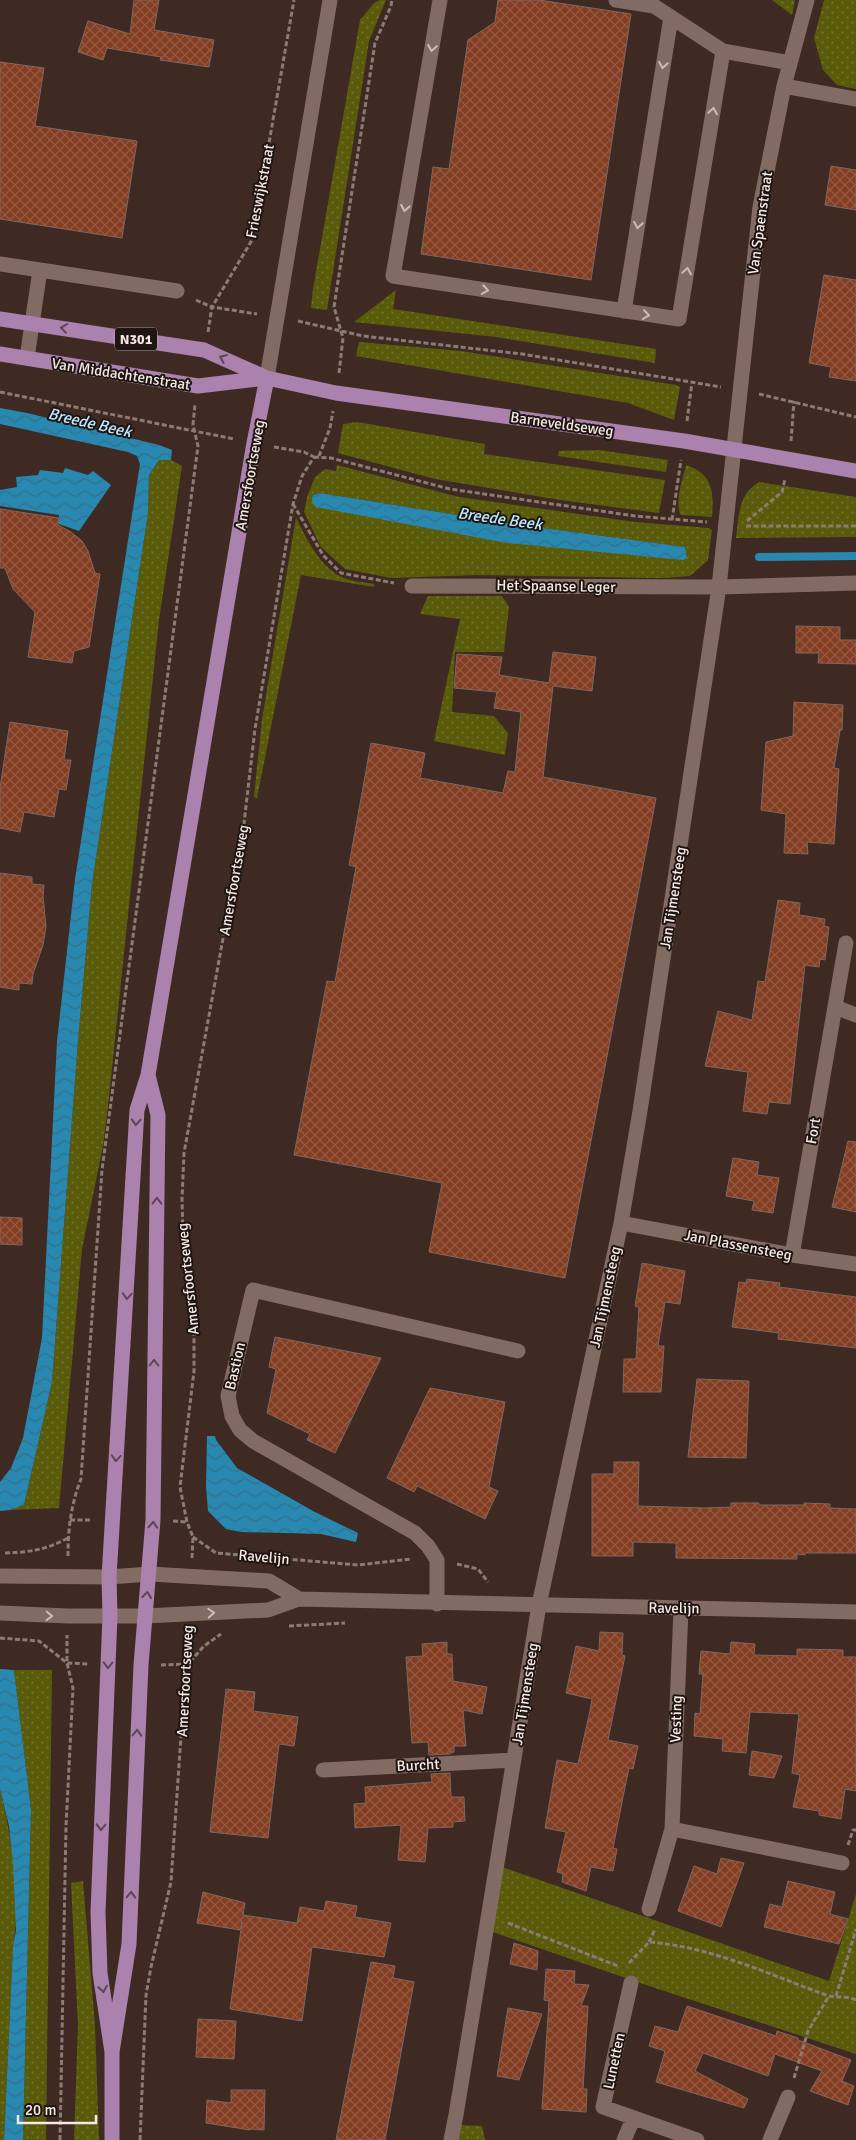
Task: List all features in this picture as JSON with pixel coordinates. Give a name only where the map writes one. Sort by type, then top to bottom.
[{"type":"main road","name":"N301","points":[[0,319],[204,350],[268,378]]},
{"type":"main road","name":"Van Middachtenstraat","points":[[0,354],[198,386],[268,378]]},
{"type":"main road","name":"Barneveldseweg","points":[[268,378],[336,393],[734,450],[856,470]]},
{"type":"main road","name":"Amersfoortseweg","points":[[112,2140],[112,2052],[100,1973],[98,1912],[110,1616],[109,1576],[137,1110],[148,1075],[254,443],[268,378]]},
{"type":"main road","name":"Amersfoortseweg","points":[[112,2052],[129,1944],[140,1681],[154,1520],[158,1115],[148,1075]]},
{"type":"street","points":[[268,378],[330,0]]},
{"type":"street","points":[[440,0],[393,276],[679,319],[723,51]]},
{"type":"street","points":[[616,0],[654,6],[723,51],[790,64]]},
{"type":"street","name":"Van Spaenstraat","points":[[734,450],[760,207],[784,86],[807,0]]},
{"type":"street","points":[[624,311],[671,16]]},
{"type":"street","points":[[784,86],[856,99]]},
{"type":"street","points":[[0,264],[177,291]]},
{"type":"street","points":[[27,358],[40,270]]},
{"type":"street","name":"Jan Tijmensteeg","points":[[451,2140],[539,1605],[621,1222],[679,857],[719,587],[734,450]]},
{"type":"street","name":"Het Spaanse Leger","points":[[412,586],[719,587],[856,583]]},
{"type":"street","name":"Fort","points":[[792,1255],[846,943]]},
{"type":"street","points":[[834,1007],[856,1015]]},
{"type":"street","name":"Jan Plassensteeg","points":[[621,1222],[792,1255],[856,1264]]},
{"type":"street","name":"Bastion","points":[[438,1560],[415,1533],[253,1441],[240,1430],[232,1416],[228,1396],[253,1290],[518,1351]]},
{"type":"street","points":[[437,1604],[438,1560]]},
{"type":"street","name":"Ravelijn","points":[[0,1576],[150,1574],[269,1581],[299,1599]]},
{"type":"street","name":"Ravelijn","points":[[0,1613],[46,1616],[189,1614],[268,1610],[299,1599],[437,1604],[856,1612]]},
{"type":"street","name":"Vesting","points":[[649,1909],[672,1829],[681,1609]]},
{"type":"street","name":"Burcht","points":[[323,1770],[514,1760]]},
{"type":"street","points":[[672,1829],[842,1863]]},
{"type":"street","name":"Lunetten","points":[[631,1983],[603,2108],[698,2140]]},
{"type":"street","points":[[770,2140],[788,2097]]},
{"type":"street","points":[[624,2140],[633,2119]]},
{"type":"path","name":"Frieswijkstraat","points":[[204,350],[212,307],[252,240],[294,0]]},
{"type":"path","points":[[392,0],[374,43],[335,297],[334,307],[342,331],[363,336],[522,354],[778,397],[856,417]]},
{"type":"path","points":[[0,392],[194,432],[193,416],[198,386]]},
{"type":"path","name":"Amersfoortseweg","points":[[190,1576],[193,1537],[187,1522],[180,1487],[194,1371],[194,1311],[184,1269],[182,1176],[187,1130],[250,780],[254,729],[293,504],[302,476],[314,457],[331,458],[434,485],[494,496],[635,516],[727,523]]},
{"type":"path","points":[[293,504],[322,556],[341,573],[412,586]]},
{"type":"path","points":[[727,523],[741,526],[856,526]]},
{"type":"path","points":[[234,877],[241,878]]},
{"type":"path","name":"Ravelijn","points":[[193,1537],[216,1553],[358,1565],[404,1558],[438,1560],[478,1569],[490,1585],[492,1605]]},
{"type":"path","points":[[0,1553],[35,1552],[69,1538]]},
{"type":"path","name":"Amersfoortseweg","points":[[140,2140],[146,1995],[150,1967],[171,1882],[188,1664],[189,1614]]},
{"type":"path","points":[[280,1627],[347,1623]]},
{"type":"path","points":[[188,1664],[204,1646],[221,1634],[228,1632]]},
{"type":"path","points":[[0,1638],[39,1641],[67,1663]]},
{"type":"path","points":[[489,1915],[616,1966],[627,1964],[649,1942],[668,1944],[729,1958],[829,1996],[849,1997],[856,2000]]},
{"type":"path","points":[[836,1996],[856,1929]]},
{"type":"path","points":[[788,2097],[808,2031],[829,1996]]},
{"type":"shaded area","points":[[386,0],[369,41],[327,310],[311,308],[360,20],[374,3]]},
{"type":"shaded area","points":[[772,0],[795,0],[792,15]]},
{"type":"shaded area","points":[[824,0],[856,0],[856,89],[837,85],[823,70],[814,38]]},
{"type":"shaded area","points":[[396,290],[393,309],[656,349],[655,363],[496,337],[354,322]]},
{"type":"shaded area","points":[[359,342],[461,351],[676,385],[680,387],[674,420],[628,403],[356,356]]},
{"type":"shaded area","points":[[357,422],[485,444],[484,454],[665,480],[659,513],[560,500],[435,479],[338,453],[343,424]]},
{"type":"shaded area","points":[[599,450],[668,460],[666,472],[558,456],[559,451]]},
{"type":"shaded area","points":[[159,460],[171,460],[182,466],[159,620],[103,1146],[82,1249],[59,1508],[10,1510],[24,1505],[52,1382],[92,884],[148,513],[149,475]]},
{"type":"shaded area","points":[[337,465],[459,497],[635,522],[709,528],[712,530],[708,560],[690,576],[662,578],[477,575],[391,578],[345,569],[321,547],[304,512],[307,497],[315,477],[325,469],[336,471]],"holes":[[[320,493],[507,523],[684,547],[687,558],[313,495]]]},
{"type":"shaded area","points":[[686,465],[702,473],[710,485],[713,500],[712,517],[681,515],[678,504]]},
{"type":"shaded area","points":[[759,482],[856,497],[856,537],[736,538],[743,499],[752,487]]},
{"type":"shaded area","points":[[296,518],[315,552],[328,567],[344,578],[374,584],[374,587],[301,575],[257,798],[254,797],[262,719]]},
{"type":"shaded area","points":[[428,596],[502,596],[509,607],[504,652],[455,652],[452,712],[494,716],[508,733],[505,755],[434,741],[460,619],[420,614]]},
{"type":"shaded area","points":[[14,1670],[52,1670],[46,2140],[23,2140],[31,1809]]},
{"type":"shaded area","points":[[0,1789],[8,1826],[16,1888],[4,2140],[0,2140]]},
{"type":"shaded area","points":[[502,1867],[829,1981],[856,1894],[856,2054],[493,1932]]},
{"type":"shaded area","points":[[83,1881],[95,2025],[99,2140],[74,2140],[78,2025],[71,1883]]},
{"type":"shaded area","points":[[459,2125],[482,2126],[485,2140],[456,2140]]},
{"type":"water","points":[[0,408],[159,445],[172,450],[171,460],[159,460],[149,475],[148,513],[92,884],[52,1382],[24,1505],[0,1511],[0,1482],[11,1468],[23,1438],[42,1338],[57,1041],[75,879],[140,464],[137,456],[128,452],[0,424]]},
{"type":"water","points":[[65,468],[88,475],[93,471],[111,485],[79,531],[59,524],[59,515],[0,506],[0,490],[17,487],[16,477],[38,475],[40,470],[63,473]]},
{"type":"water","points":[[320,493],[507,523],[685,547],[687,558],[683,560],[507,543],[316,507],[312,502],[312,497]]},
{"type":"water","points":[[207,1436],[215,1436],[237,1468],[313,1511],[358,1533],[356,1542],[321,1534],[241,1532],[226,1529],[208,1511],[206,1486]]},
{"type":"water","points":[[0,1669],[14,1670],[31,1809],[23,2140],[4,2140],[13,1946],[16,1930],[9,1826],[0,1789]]},
{"type":"building","points":[[134,0],[159,0],[154,30],[214,40],[209,67],[160,60],[161,57],[107,48],[103,60],[78,52],[88,21],[130,34]]},
{"type":"building","points":[[498,0],[539,0],[631,14],[591,280],[421,254],[433,167],[449,169],[468,40],[495,22]]},
{"type":"building","points":[[0,62],[44,68],[35,126],[137,141],[122,238],[0,219]]},
{"type":"building","points":[[831,166],[856,170],[856,210],[825,205]]},
{"type":"building","points":[[824,275],[856,280],[856,381],[829,377],[831,367],[809,363]]},
{"type":"building","points":[[0,509],[59,518],[58,525],[82,541],[88,551],[95,573],[100,574],[89,647],[74,651],[72,663],[28,657],[35,612],[13,589],[5,568],[0,568]]},
{"type":"building","points":[[796,626],[840,627],[840,640],[856,640],[856,664],[818,663],[819,653],[796,653]]},
{"type":"building","points":[[553,652],[596,657],[592,691],[553,686],[543,777],[656,798],[565,1278],[429,1252],[442,1183],[294,1155],[327,981],[335,982],[356,867],[349,865],[371,743],[425,753],[420,778],[503,793],[508,771],[515,772],[521,712],[494,708],[497,692],[454,688],[457,654],[502,657],[499,675],[549,683]]},
{"type":"building","points":[[794,702],[843,705],[842,730],[840,730],[834,768],[839,769],[834,844],[807,842],[808,854],[784,853],[786,814],[761,810],[766,742],[793,736]]},
{"type":"building","points":[[10,722],[68,731],[64,760],[71,760],[66,790],[59,789],[54,817],[24,812],[20,832],[0,828],[0,788]]},
{"type":"building","points":[[0,873],[32,877],[32,884],[44,885],[43,896],[46,927],[43,945],[33,974],[32,984],[19,983],[19,990],[0,987]]},
{"type":"building","points":[[778,900],[800,903],[799,915],[825,919],[824,926],[829,927],[825,960],[820,959],[819,967],[805,965],[790,1104],[769,1102],[767,1114],[743,1111],[748,1072],[705,1066],[718,1011],[752,1020],[758,981],[765,982]]},
{"type":"building","points":[[848,1141],[856,1142],[856,1212],[832,1207]]},
{"type":"building","points":[[733,1158],[759,1162],[757,1175],[779,1178],[773,1213],[752,1210],[754,1201],[726,1196]]},
{"type":"building","points":[[0,1217],[22,1218],[22,1245],[0,1244]]},
{"type":"building","points":[[642,1263],[685,1271],[680,1304],[665,1302],[658,1346],[664,1346],[661,1392],[623,1392],[624,1359],[636,1359],[639,1307],[635,1306]]},
{"type":"building","points":[[747,1279],[780,1283],[779,1287],[856,1297],[856,1348],[778,1339],[779,1333],[732,1327],[739,1282],[746,1283]]},
{"type":"building","points":[[275,1337],[381,1358],[335,1453],[307,1440],[310,1434],[267,1413],[276,1369],[269,1367]]},
{"type":"building","points":[[697,1379],[749,1381],[746,1458],[688,1457]]},
{"type":"building","points":[[430,1388],[505,1402],[489,1487],[498,1491],[485,1519],[417,1486],[414,1492],[387,1478]]},
{"type":"building","points":[[614,1462],[639,1462],[638,1506],[704,1508],[731,1507],[731,1503],[804,1505],[804,1503],[830,1504],[830,1508],[856,1509],[856,1553],[805,1553],[805,1555],[797,1554],[797,1559],[676,1558],[676,1543],[633,1542],[633,1556],[592,1556],[592,1474],[614,1474]]},
{"type":"building","points":[[600,1632],[623,1633],[622,1655],[625,1656],[608,1740],[638,1746],[633,1769],[629,1768],[625,1787],[613,1848],[617,1849],[613,1871],[591,1867],[586,1891],[562,1882],[563,1874],[557,1872],[566,1832],[545,1828],[557,1760],[578,1764],[590,1711],[592,1699],[566,1693],[576,1646],[599,1651]]},
{"type":"building","points":[[447,1642],[447,1654],[452,1654],[453,1681],[487,1687],[482,1714],[463,1710],[466,1746],[454,1746],[454,1752],[449,1754],[429,1755],[428,1742],[412,1743],[406,1657],[423,1656],[422,1644]]},
{"type":"building","points":[[731,1642],[755,1644],[754,1655],[797,1656],[797,1649],[843,1650],[843,1657],[856,1657],[856,1791],[845,1789],[841,1819],[819,1815],[819,1811],[793,1807],[800,1775],[792,1773],[799,1714],[750,1712],[746,1753],[722,1751],[723,1739],[694,1736],[695,1713],[700,1714],[703,1674],[699,1674],[701,1651],[730,1654]]},
{"type":"building","points":[[226,1689],[255,1692],[253,1711],[298,1717],[294,1746],[279,1744],[268,1838],[210,1832]]},
{"type":"building","points":[[752,1751],[782,1756],[774,1778],[749,1775]]},
{"type":"building","points":[[450,1773],[451,1797],[464,1797],[465,1821],[453,1822],[453,1827],[428,1828],[425,1862],[398,1860],[401,1825],[355,1828],[354,1804],[366,1803],[365,1787],[432,1782],[431,1774]]},
{"type":"building","points":[[721,1858],[744,1863],[721,1927],[678,1911],[694,1866],[717,1874]]},
{"type":"building","points":[[788,1881],[835,1892],[830,1914],[848,1919],[839,1944],[764,1927],[770,1904],[782,1907]]},
{"type":"building","points":[[203,1892],[245,1903],[243,1915],[297,1923],[300,1907],[324,1911],[326,1901],[357,1906],[355,1917],[391,1923],[384,1957],[312,1947],[302,2021],[230,2009],[242,1922],[240,1930],[197,1923]]},
{"type":"building","points":[[514,1943],[538,1951],[537,1970],[510,1964]]},
{"type":"building","points":[[371,1962],[395,1966],[393,1978],[414,1982],[385,2140],[336,2140]]},
{"type":"building","points":[[546,1969],[575,1971],[574,1984],[589,1985],[581,2006],[588,2006],[583,2089],[587,2089],[586,2112],[542,2109],[549,2001],[544,2000]]},
{"type":"building","points":[[687,2006],[776,2036],[777,2031],[851,2060],[842,2081],[854,2086],[848,2105],[810,2091],[822,2071],[775,2054],[768,2076],[703,2053],[695,2071],[748,2099],[744,2108],[656,2082],[665,2051],[649,2046],[655,2026],[678,2032]]},
{"type":"building","points":[[508,2008],[542,2014],[519,2080],[497,2076]]},
{"type":"building","points":[[198,2019],[236,2021],[234,2059],[196,2057]]},
{"type":"building","points":[[231,2090],[265,2090],[264,2130],[250,2130],[206,2123],[207,2100],[231,2103]]},
{"type":"waterway","name":"Breede Beek","points":[[759,557],[856,556]]}]
